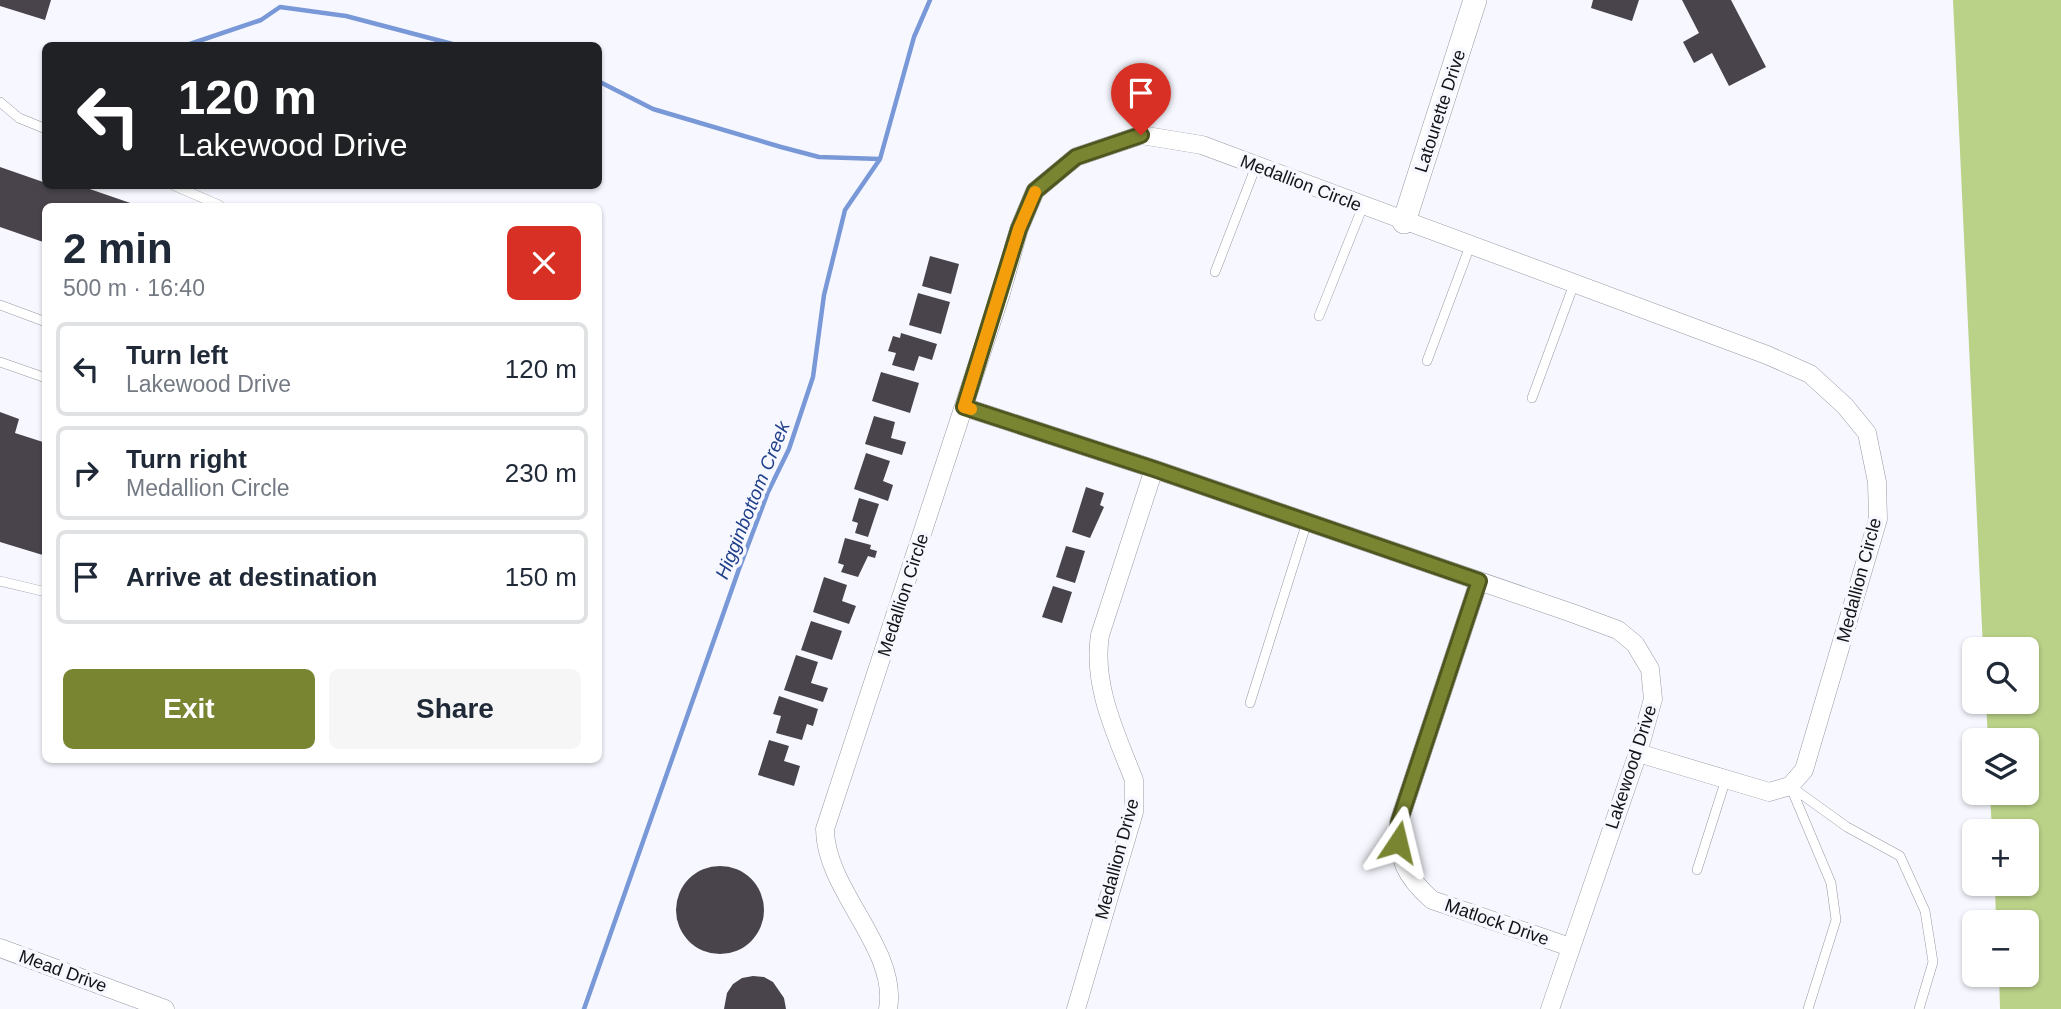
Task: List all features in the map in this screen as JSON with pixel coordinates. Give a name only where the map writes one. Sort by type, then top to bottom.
[{"type":"street","name":"Latourette Drive","points":[[1405,222],[1475,0]]},
{"type":"street","name":"Medallion Circle","points":[[888,1009],[890,989],[883,967],[828,855],[825,829],[964,407],[1019,229],[1035,191],[1076,157],[1141,135],[1202,145],[1767,355],[1810,374],[1845,405],[1867,433],[1877,482],[1878,519],[1804,769],[1790,786]]},
{"type":"street","name":"Lakewood Drive","points":[[964,407],[1154,469],[1618,630],[1635,644],[1650,669],[1653,699],[1638,753],[1550,1009]]},
{"type":"street","name":"Medallion Drive","points":[[1076,1009],[1133,812],[1135,790],[1101,682],[1098,649],[1100,635],[1154,469]]},
{"type":"street","name":"Matlock Drive","points":[[1479,581],[1399,822],[1398,842],[1402,864],[1412,880],[1432,900],[1570,947]]},
{"type":"street","points":[[1638,753],[1769,792],[1790,786]]},
{"type":"street","name":"Mead Drive","points":[[0,948],[165,1009]]},
{"type":"lane","points":[[0,102],[19,118],[42,128]]},
{"type":"lane","points":[[1215,272],[1256,166]]},
{"type":"lane","points":[[182,189],[214,203]]},
{"type":"lane","points":[[1319,316],[1363,206]]},
{"type":"lane","points":[[1427,361],[1470,246]]},
{"type":"lane","points":[[1532,398],[1574,284]]},
{"type":"lane","points":[[0,306],[42,322]]},
{"type":"lane","points":[[0,362],[42,376]]},
{"type":"lane","points":[[1250,702],[1307,522]]},
{"type":"lane","points":[[0,581],[42,591]]},
{"type":"lane","points":[[1697,870],[1726,779]]},
{"type":"lane","points":[[1790,786],[1831,883],[1836,920],[1808,1009]]},
{"type":"lane","points":[[1790,786],[1847,827],[1900,856],[1925,911],[1933,962],[1919,1009]]},
{"type":"green space","points":[[1953,0],[2061,0],[2061,1009],[2000,1009],[1999,987],[2039,987],[2039,910],[1996,910],[1995,896],[2039,896],[2039,819],[1991,819],[1991,805],[2039,805],[2039,728],[1987,728],[1987,714],[2039,714],[2039,637],[1982,637]]},
{"type":"building","points":[[0,0],[51,0],[45,20],[0,6]]},
{"type":"building","points":[[1593,0],[1639,0],[1632,21],[1591,8]]},
{"type":"building","points":[[1682,0],[1731,0],[1766,67],[1729,86],[1712,53],[1694,63],[1683,42],[1699,33]]},
{"type":"building","points":[[0,167],[42,182],[42,189],[90,189],[130,203],[42,203],[42,242],[0,227]]},
{"type":"building","points":[[930,256],[959,264],[951,294],[922,286]]},
{"type":"building","points":[[918,293],[950,302],[941,334],[909,325]]},
{"type":"building","points":[[901,333],[937,344],[932,360],[919,356],[914,371],[892,365],[896,353],[888,351],[893,336],[900,338]]},
{"type":"building","points":[[881,372],[919,383],[910,413],[872,401]]},
{"type":"building","points":[[0,412],[19,419],[15,433],[42,442],[42,555],[0,542]]},
{"type":"building","points":[[874,416],[895,422],[891,438],[906,442],[902,455],[865,444]]},
{"type":"building","points":[[866,453],[890,461],[883,481],[893,485],[888,501],[854,489]]},
{"type":"building","points":[[1086,487],[1104,493],[1100,505],[1104,507],[1090,538],[1072,532]]},
{"type":"building","points":[[859,498],[879,504],[868,537],[855,533],[858,523],[852,521]]},
{"type":"building","points":[[845,538],[871,545],[870,549],[877,551],[875,558],[868,556],[858,577],[841,572],[844,565],[838,563]]},
{"type":"building","points":[[1066,546],[1085,551],[1075,583],[1056,577]]},
{"type":"building","points":[[824,577],[847,585],[842,601],[856,606],[849,624],[813,612]]},
{"type":"building","points":[[1053,586],[1072,592],[1062,623],[1042,617]]},
{"type":"building","points":[[811,621],[842,631],[832,660],[801,650]]},
{"type":"building","points":[[796,655],[818,662],[811,683],[828,688],[823,702],[784,690]]},
{"type":"building","points":[[779,696],[818,709],[813,726],[807,724],[802,740],[776,733],[781,716],[773,714]]},
{"type":"building","points":[[769,740],[789,746],[784,761],[800,766],[794,786],[758,775]]},
{"type":"building","points":[[720,866],[745,873],[757,885],[764,910],[757,935],[745,947],[720,954],[695,947],[683,935],[676,910],[683,885],[695,873]]},
{"type":"building","points":[[764,977],[773,982],[784,998],[786,1009],[724,1009],[727,993],[733,984],[742,978]]},
{"type":"waterway","name":"Higginbottom Creek","points":[[584,1009],[739,569],[768,492],[789,449],[813,377],[824,295],[845,210],[880,159],[914,37],[930,0]]},
{"type":"waterway","points":[[196,42],[261,20],[280,7],[346,16],[445,42]]},
{"type":"waterway","points":[[602,83],[653,109],[781,147],[819,157],[880,159]]},
{"type":"slow traffic","points":[[971,409],[964,407],[1019,229],[1035,192]]},
{"type":"route","points":[[1141,135],[1076,157],[1035,191],[1019,229],[964,407],[1479,581],[1399,822],[1398,842]]}]
